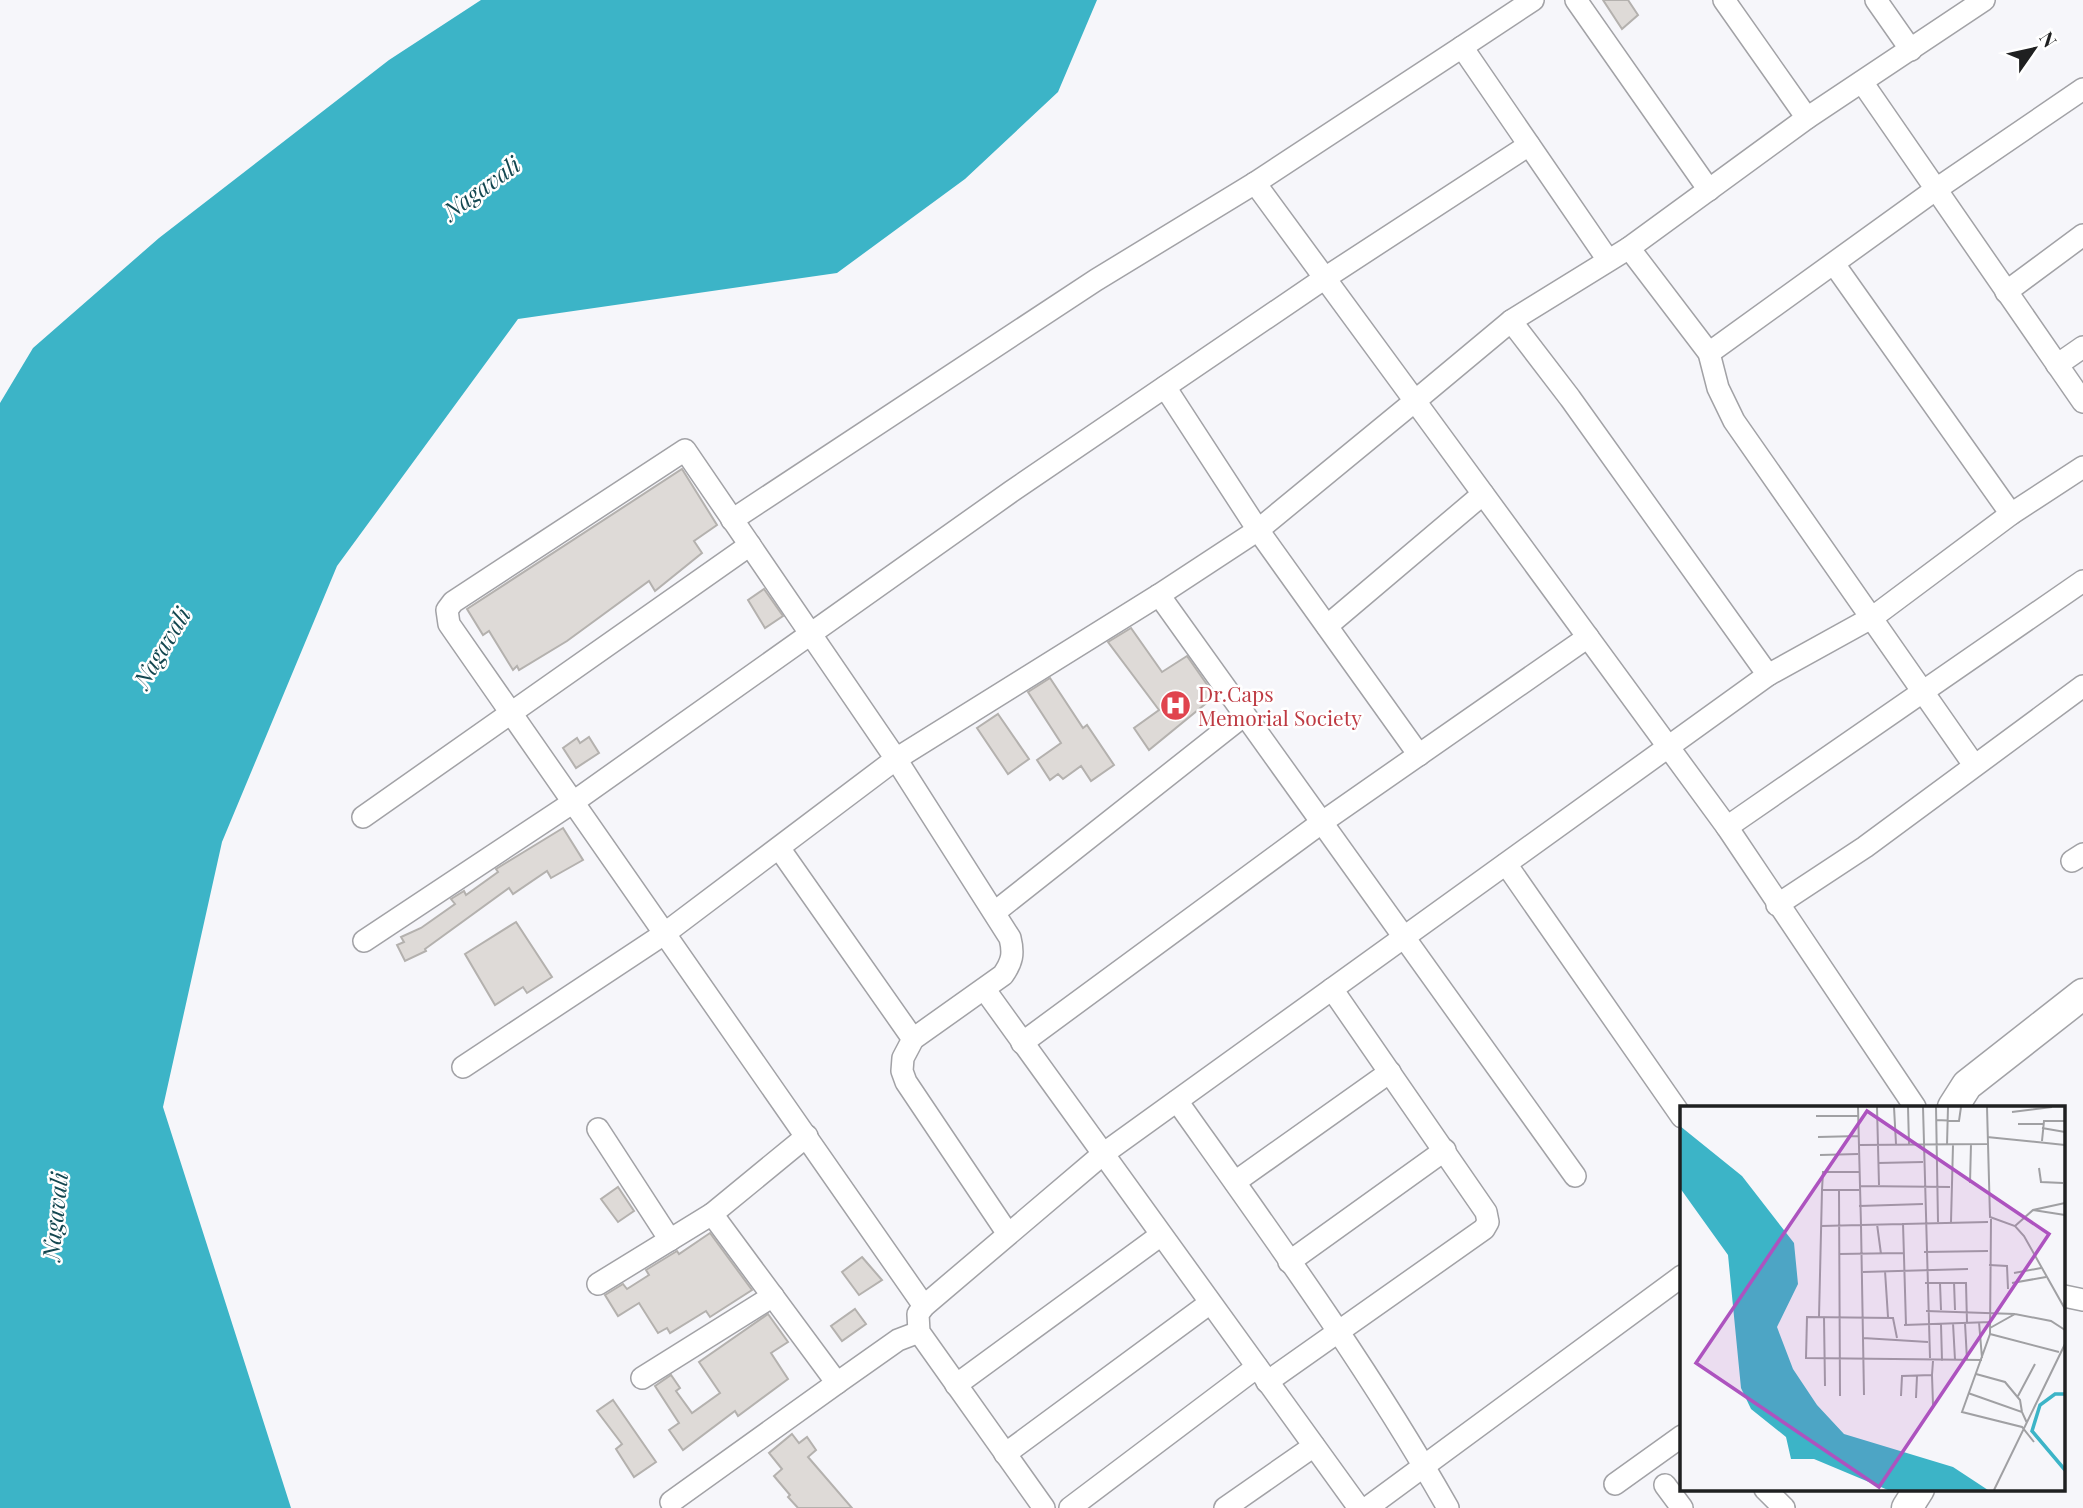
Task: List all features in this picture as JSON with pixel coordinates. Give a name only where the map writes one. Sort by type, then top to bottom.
[{"type":"main road","points":[[1954,1106],[1967,1085],[2083,994]]},
{"type":"main road","points":[[1907,1508],[1918,1490]]},
{"type":"street","points":[[732,520],[1096,280],[1255,183],[1533,0]]},
{"type":"street","points":[[1576,0],[1709,190]]},
{"type":"street","points":[[1724,0],[1807,118]]},
{"type":"street","points":[[1876,0],[1912,50]]},
{"type":"street","points":[[463,1068],[664,934],[896,759],[1159,596],[1258,530],[1511,321],[1629,248],[1807,118],[1984,0]]},
{"type":"street","points":[[1462,47],[1608,260]]},
{"type":"street","points":[[1862,82],[2083,402]]},
{"type":"street","points":[[1709,353],[1935,190],[2083,89]]},
{"type":"street","points":[[364,941],[572,803],[810,633],[1165,387],[1325,278],[1529,145]]},
{"type":"street","points":[[1255,183],[1727,827],[1913,1106]]},
{"type":"street","points":[[2006,292],[2083,235]]},
{"type":"street","points":[[1629,248],[1709,353],[1718,388],[1734,421],[1974,765]]},
{"type":"street","points":[[1834,264],[2011,514]]},
{"type":"street","points":[[1511,321],[1570,398],[1768,675]]},
{"type":"street","points":[[2057,365],[2083,347]]},
{"type":"street","points":[[1165,387],[1258,530],[1419,755]]},
{"type":"street","points":[[924,1306],[449,624],[447,610],[453,602],[685,450],[896,759],[1010,938],[1013,952],[1011,964],[1003,975],[913,1039],[904,1058],[902,1070],[906,1082],[1008,1234]]},
{"type":"street","points":[[1044,1508],[919,1332],[918,1314],[924,1306],[1103,1154],[1768,675],[1873,617],[2011,514],[2083,467]]},
{"type":"street","points":[[1327,626],[1483,494]]},
{"type":"street","points":[[363,817],[750,545]]},
{"type":"street","points":[[1727,827],[2083,581]]},
{"type":"street","points":[[1159,596],[1575,1176]]},
{"type":"street","points":[[1022,1043],[1321,823],[1588,637]]},
{"type":"street","points":[[1777,905],[1865,847],[2083,686]]},
{"type":"street","points":[[995,912],[1243,716]]},
{"type":"street","points":[[779,848],[913,1039]]},
{"type":"street","points":[[1506,864],[1680,1114]]},
{"type":"street","points":[[1070,1508],[1262,1375],[1337,1333],[1484,1229],[1488,1222],[1486,1212],[1445,1150],[1332,989]]},
{"type":"street","points":[[985,990],[1359,1508]]},
{"type":"street","points":[[1235,1182],[1390,1072]]},
{"type":"street","points":[[1177,1101],[1337,1333],[1425,1467],[1448,1508]]},
{"type":"street","points":[[598,1129],[670,1240]]},
{"type":"street","points":[[598,1284],[712,1214],[807,1136]]},
{"type":"street","points":[[1289,1262],[1445,1150]]},
{"type":"street","points":[[712,1214],[837,1382]]},
{"type":"street","points":[[956,1385],[1161,1235]]},
{"type":"street","points":[[1367,1508],[1680,1283]]},
{"type":"street","points":[[642,1378],[773,1296]]},
{"type":"street","points":[[1005,1454],[1210,1303]]},
{"type":"street","points":[[671,1503],[837,1382],[898,1340],[919,1332]]},
{"type":"street","points":[[1615,1484],[1680,1437]]},
{"type":"street","points":[[1225,1508],[1314,1446]]},
{"type":"street","points":[[1665,1485],[1682,1508]]},
{"type":"street","points":[[1766,1490],[1784,1508]]},
{"type":"water","name":"Nagavali","points":[[481,0],[1097,0],[1058,92],[965,179],[837,273],[518,319],[337,566],[222,842],[163,1107],[291,1508],[0,1508],[0,403],[33,348],[159,238],[389,60]]},
{"type":"building","points":[[1603,0],[1628,0],[1638,15],[1622,29]]},
{"type":"building","points":[[682,469],[717,525],[694,541],[702,553],[655,591],[649,581],[567,641],[519,670],[517,666],[513,670],[489,631],[483,635],[467,609]]},
{"type":"building","points":[[764,589],[783,616],[765,628],[748,600]]},
{"type":"building","points":[[1131,628],[1162,672],[1187,656],[1215,696],[1149,750],[1134,728],[1159,710],[1108,642]]},
{"type":"building","points":[[1050,678],[1083,728],[1087,725],[1114,765],[1091,781],[1081,766],[1063,779],[1058,774],[1050,780],[1037,760],[1061,743],[1028,692]]},
{"type":"building","points":[[998,714],[1029,759],[1008,774],[977,728]]},
{"type":"building","points":[[589,737],[599,753],[576,768],[563,748],[577,738],[580,743]]},
{"type":"building","points":[[563,828],[583,860],[551,878],[547,871],[513,894],[509,888],[425,949],[426,951],[405,961],[397,945],[404,942],[401,937],[421,928],[455,904],[451,899],[464,891],[466,895],[498,872],[496,869]]},
{"type":"building","points":[[516,922],[552,977],[527,993],[523,987],[495,1005],[465,954]]},
{"type":"building","points":[[618,1187],[634,1211],[618,1222],[601,1199]]},
{"type":"building","points":[[710,1233],[752,1290],[710,1317],[706,1311],[670,1333],[667,1328],[658,1333],[639,1303],[618,1316],[605,1295],[623,1284],[627,1289],[649,1275],[646,1270],[677,1251],[679,1254]]},
{"type":"building","points":[[862,1257],[882,1280],[859,1295],[842,1272]]},
{"type":"building","points":[[855,1309],[866,1324],[842,1341],[831,1326]]},
{"type":"building","points":[[768,1314],[788,1342],[771,1353],[788,1379],[738,1416],[735,1411],[683,1450],[669,1430],[679,1423],[655,1386],[671,1375],[680,1388],[676,1391],[692,1413],[720,1393],[699,1362]]},
{"type":"building","points":[[613,1400],[656,1462],[634,1477],[616,1449],[622,1444],[597,1411]]},
{"type":"building","points":[[792,1434],[799,1443],[807,1437],[816,1450],[808,1457],[852,1508],[798,1508],[788,1497],[790,1495],[774,1476],[782,1469],[769,1453]]},
{"type":"place","name":"Dr.Caps Memorial Society","points":[[1175,705]]}]
